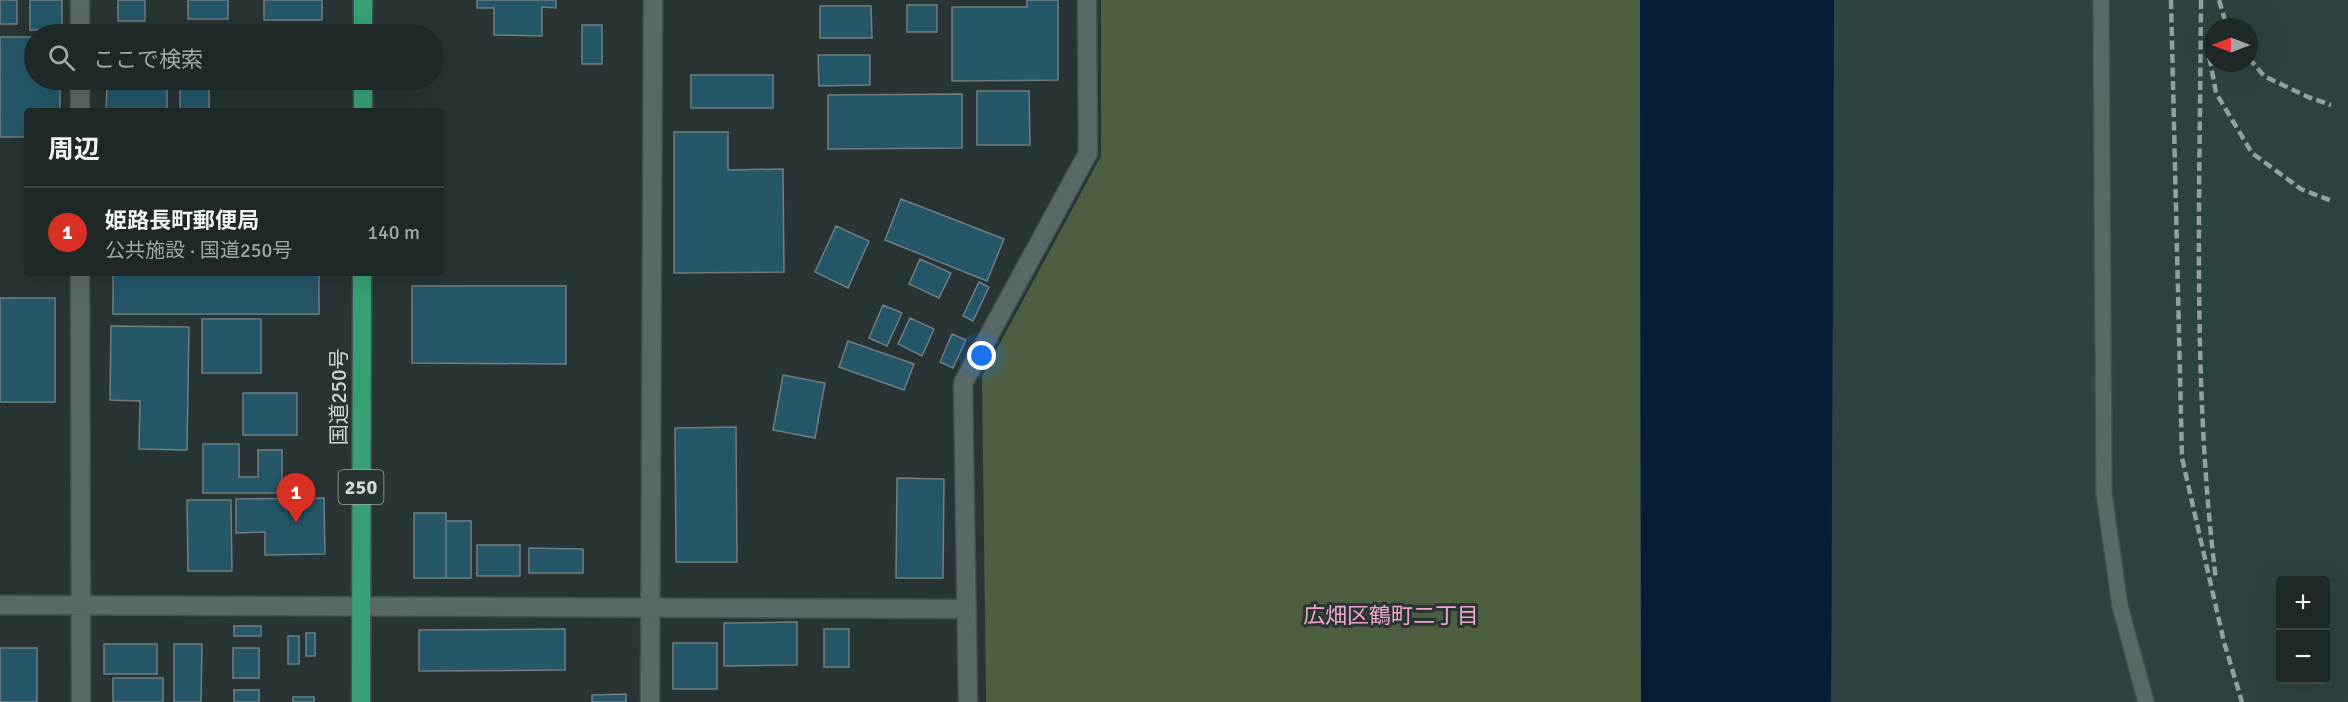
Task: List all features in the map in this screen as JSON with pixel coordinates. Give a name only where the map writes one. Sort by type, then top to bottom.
[{"type":"highway","points":[[363,0],[363,24]]},
{"type":"highway","points":[[363,90],[363,108]]},
{"type":"highway","name":"国道250号","points":[[361,702],[362,276]]},
{"type":"street","points":[[80,0],[80,24]]},
{"type":"street","points":[[650,702],[653,0]]},
{"type":"street","points":[[968,702],[963,383],[1088,153],[1087,0]]},
{"type":"street","points":[[80,90],[80,108]]},
{"type":"street","points":[[80,276],[81,702]]},
{"type":"street","points":[[0,605],[967,609]]},
{"type":"lane","points":[[2101,0],[2104,494],[2120,606],[2146,702]]},
{"type":"shaded area","points":[[1834,0],[2348,0],[2348,702],[1831,702]]},
{"type":"green space","points":[[1101,0],[1640,0],[1641,702],[986,702],[982,376],[1101,156]]},
{"type":"water","points":[[1640,0],[1834,0],[1831,702],[1641,702]]},
{"type":"building","points":[[0,0],[17,0],[17,24],[0,24]]},
{"type":"building","points":[[30,0],[62,0],[62,24],[30,24]]},
{"type":"building","points":[[118,0],[145,0],[145,21],[118,21]]},
{"type":"building","points":[[188,0],[228,0],[228,19],[188,19]]},
{"type":"building","points":[[264,0],[322,0],[322,20],[264,20]]},
{"type":"building","points":[[477,0],[556,0],[556,8],[542,7],[542,36],[494,35],[494,8],[477,8]]},
{"type":"building","points":[[1027,0],[1058,0],[1058,80],[952,81],[952,7],[1027,7]]},
{"type":"building","points":[[907,5],[937,5],[937,32],[907,32]]},
{"type":"building","points":[[820,6],[871,6],[872,38],[820,38]]},
{"type":"building","points":[[582,25],[602,25],[602,64],[582,64]]},
{"type":"building","points":[[0,37],[24,37],[24,90],[60,90],[60,108],[24,108],[24,137],[0,137]]},
{"type":"building","points":[[818,55],[870,55],[870,85],[819,86]]},
{"type":"building","points":[[691,75],[773,75],[773,108],[691,108]]},
{"type":"building","points":[[107,90],[167,90],[167,108],[106,108]]},
{"type":"building","points":[[180,90],[209,90],[209,108],[180,108]]},
{"type":"building","points":[[977,91],[1029,91],[1030,145],[977,145]]},
{"type":"building","points":[[962,94],[962,148],[828,149],[828,95]]},
{"type":"building","points":[[674,132],[728,132],[728,170],[783,169],[784,272],[674,273]]},
{"type":"building","points":[[901,199],[1004,239],[987,281],[885,240]]},
{"type":"building","points":[[836,226],[869,241],[848,288],[815,272]]},
{"type":"building","points":[[920,259],[951,273],[939,298],[909,284]]},
{"type":"building","points":[[113,276],[319,276],[319,314],[113,314]]},
{"type":"building","points":[[979,282],[989,287],[973,321],[963,316]]},
{"type":"building","points":[[412,286],[566,286],[566,364],[412,363]]},
{"type":"building","points":[[0,298],[55,298],[55,402],[0,402]]},
{"type":"building","points":[[883,305],[902,313],[887,346],[869,338]]},
{"type":"building","points":[[910,318],[934,329],[922,356],[898,344]]},
{"type":"building","points":[[202,319],[261,319],[261,373],[202,373]]},
{"type":"building","points":[[111,326],[189,327],[187,450],[139,449],[140,401],[110,400]]},
{"type":"building","points":[[952,334],[966,340],[953,368],[940,362]]},
{"type":"building","points":[[848,341],[914,364],[904,390],[839,367]]},
{"type":"building","points":[[783,375],[825,383],[815,438],[773,430]]},
{"type":"building","points":[[243,393],[297,393],[297,435],[243,435]]},
{"type":"building","points":[[736,427],[737,562],[676,562],[675,428]]},
{"type":"building","points":[[203,444],[239,444],[239,477],[258,477],[258,450],[282,450],[282,493],[203,493]]},
{"type":"building","points":[[897,478],[944,479],[943,578],[896,578]]},
{"type":"building","points":[[324,498],[325,554],[265,555],[265,532],[236,533],[236,499]]},
{"type":"building","points":[[187,500],[231,500],[232,571],[188,571]]},
{"type":"building","points":[[414,513],[446,513],[446,578],[414,578]]},
{"type":"building","points":[[446,521],[471,521],[471,578],[446,578]]},
{"type":"building","points":[[477,545],[520,545],[520,576],[477,576]]},
{"type":"building","points":[[529,548],[583,549],[583,573],[529,573]]},
{"type":"building","points":[[797,622],[797,665],[724,666],[724,623]]},
{"type":"building","points":[[234,626],[261,626],[261,636],[234,636]]},
{"type":"building","points":[[565,629],[565,670],[419,671],[419,630]]},
{"type":"building","points":[[824,629],[849,629],[849,667],[824,667]]},
{"type":"building","points":[[306,633],[315,633],[315,656],[306,656]]},
{"type":"building","points":[[288,636],[299,636],[299,664],[288,664]]},
{"type":"building","points":[[673,643],[717,643],[717,689],[673,689]]},
{"type":"building","points":[[104,644],[157,644],[157,674],[104,674]]},
{"type":"building","points":[[174,644],[202,644],[201,702],[174,702]]},
{"type":"building","points":[[0,648],[37,648],[37,702],[0,702]]},
{"type":"building","points":[[233,648],[259,648],[259,678],[233,678]]},
{"type":"building","points":[[113,678],[163,678],[163,702],[113,702]]},
{"type":"building","points":[[234,690],[259,690],[259,702],[234,702]]},
{"type":"building","points":[[626,694],[626,702],[592,702],[592,695]]},
{"type":"building","points":[[293,697],[314,697],[314,702],[293,702]]},
{"type":"railway","points":[[2171,0],[2182,458],[2224,642],[2242,702]]},
{"type":"railway","points":[[2201,0],[2200,363],[2208,508],[2216,580]]},
{"type":"railway","points":[[2219,0],[2224,18]]},
{"type":"railway","points":[[2258,69],[2264,76],[2331,105]]},
{"type":"railway","points":[[2212,72],[2216,93],[2252,153],[2301,189],[2332,201]]},
{"type":"place","name":"姫路長町郵便局","points":[[296,523]]},
{"type":"district","name":"広畑区鶴町二丁目","points":[[1391,615]]}]
